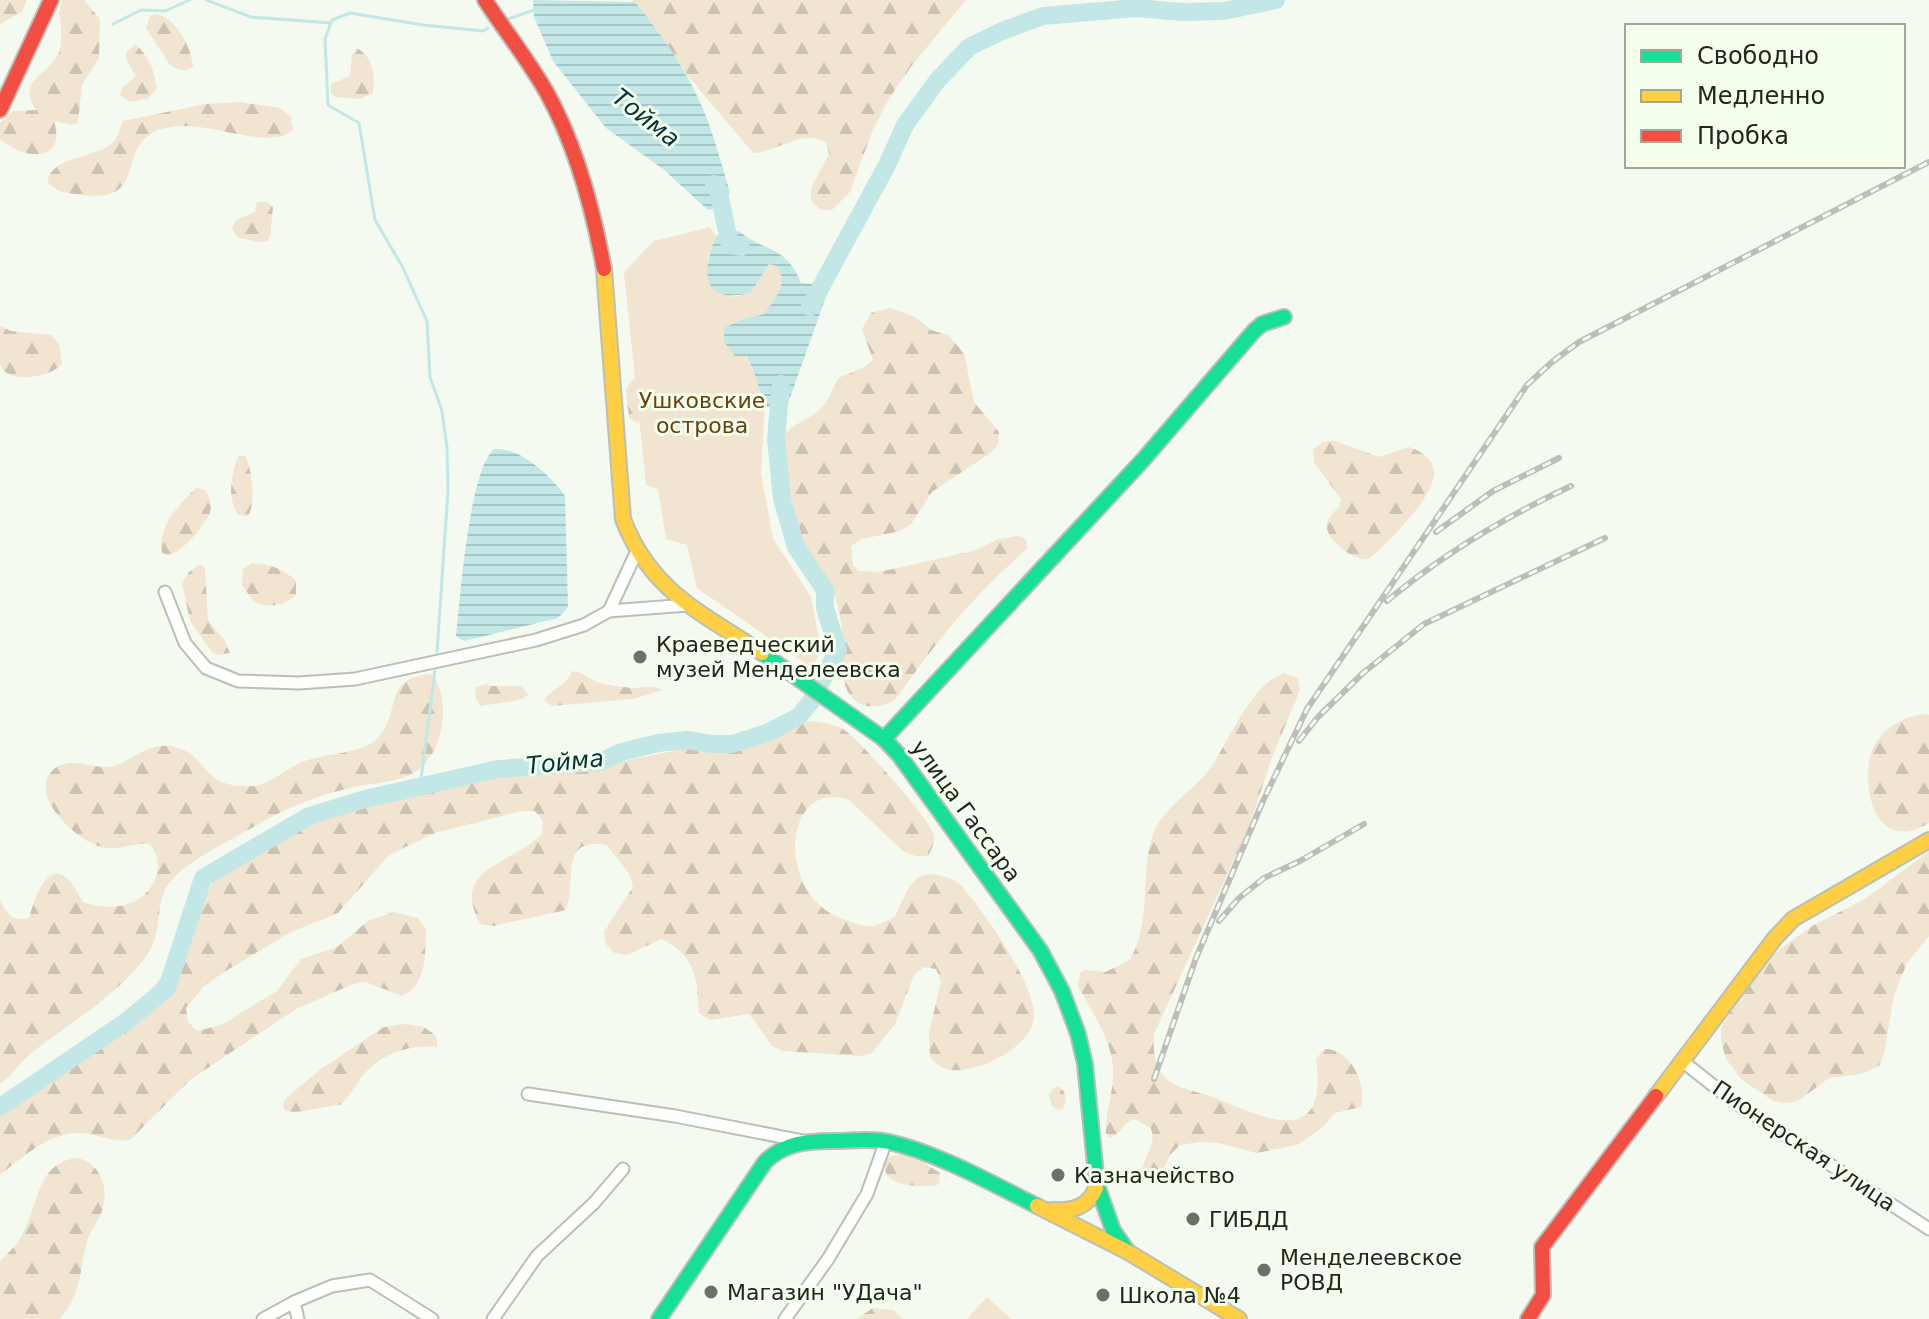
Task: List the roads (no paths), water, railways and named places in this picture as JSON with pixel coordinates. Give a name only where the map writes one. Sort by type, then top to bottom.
[{"type":"street","points":[[0,110],[51,0]]},
{"type":"street","name":"улица Гассара","points":[[485,0],[547,93],[572,149],[594,217],[606,280],[623,519],[636,553],[656,580],[688,605],[884,739],[903,760],[1040,950],[1058,982],[1085,1064],[1096,1188],[1105,1216],[1128,1252]]},
{"type":"street","points":[[884,739],[1143,460],[1254,331],[1274,319],[1284,317]]},
{"type":"street","points":[[609,611],[636,553]]},
{"type":"street","points":[[165,592],[185,643],[206,668],[238,681],[299,683],[355,679],[536,640],[584,625],[609,611],[688,605]]},
{"type":"street","points":[[1528,1319],[1543,1295],[1542,1247],[1775,938],[1793,919],[1929,840]]},
{"type":"street","name":"Пионерская улица","points":[[1681,1060],[1734,1102],[1929,1229]]},
{"type":"street","points":[[528,1094],[675,1116],[804,1141],[886,1141],[946,1162],[1043,1209],[1128,1252],[1239,1319]]},
{"type":"street","points":[[659,1319],[765,1162],[776,1151],[804,1141]]},
{"type":"street","points":[[785,1319],[828,1259],[867,1194],[886,1141]]},
{"type":"street","points":[[493,1319],[537,1256],[594,1203],[623,1169]]},
{"type":"street","points":[[1043,1209],[1062,1211],[1082,1208],[1089,1203],[1096,1188]]},
{"type":"street","points":[[263,1319],[332,1286],[370,1280],[432,1319]]},
{"type":"street","points":[[294,1302],[298,1319]]},
{"type":"water","points":[[533,0],[635,2],[674,55],[705,114],[730,192],[721,207],[708,210],[663,169],[606,128],[553,61],[534,17]]},
{"type":"water","points":[[739,231],[781,255],[795,270],[801,283],[821,285],[828,291],[786,409],[765,407],[746,356],[735,356],[724,342],[724,328],[764,314],[776,297],[782,279],[777,266],[769,264],[751,293],[722,294],[714,290],[707,273],[716,236]]},
{"type":"water","points":[[494,449],[524,458],[552,480],[565,496],[568,607],[558,618],[464,641],[456,636],[467,537],[478,482],[485,462]]},
{"type":"waterway","points":[[113,24],[141,10],[165,11],[190,0]]},
{"type":"waterway","points":[[206,0],[251,17],[331,23]]},
{"type":"waterway","points":[[810,307],[887,165],[905,125],[937,81],[969,47],[1043,16],[1136,8],[1182,12],[1224,11],[1276,0]]},
{"type":"waterway","points":[[508,19],[534,10]]},
{"type":"waterway","points":[[437,652],[448,491],[447,447],[442,411],[430,377],[427,321],[402,266],[375,220],[359,123],[328,105],[325,39],[332,20],[350,13],[423,25],[483,31],[488,28]]},
{"type":"waterway","name":"Тойма","points":[[714,184],[718,189],[730,245],[741,247]]},
{"type":"waterway","name":"Тойма","points":[[0,1107],[127,1021],[167,988],[203,878],[309,816],[365,799],[498,769],[600,762],[622,752],[658,743],[687,740],[732,744],[767,733],[798,717],[810,703],[838,650],[825,608],[825,590],[796,547],[782,499],[776,439],[781,384]]},
{"type":"waterway","points":[[420,787],[435,671]]},
{"type":"railway","points":[[1154,1079],[1196,958],[1263,801],[1307,709],[1527,385],[1579,342],[1929,162]]},
{"type":"railway","points":[[1436,532],[1493,491],[1559,458]]},
{"type":"railway","points":[[1387,601],[1475,538],[1571,486]]},
{"type":"railway","points":[[1299,741],[1318,717],[1363,673],[1424,624],[1605,538]]},
{"type":"railway","points":[[1219,921],[1239,898],[1264,878],[1364,824]]},
{"type":"place","name":"Краеведческий музей Менделеевска","points":[[640,657]]},
{"type":"place","name":"Казначейство","points":[[1058,1175]]},
{"type":"place","name":"ГИБДД","points":[[1193,1219]]},
{"type":"place","name":"Менделеевское РОВД","points":[[1264,1270]]},
{"type":"place","name":"Магазин \"УДача\"","points":[[711,1292]]},
{"type":"place","name":"Школа №4","points":[[1103,1295]]},
{"type":"park label","name":"Ушковские острова","points":[[702,412]]}]
